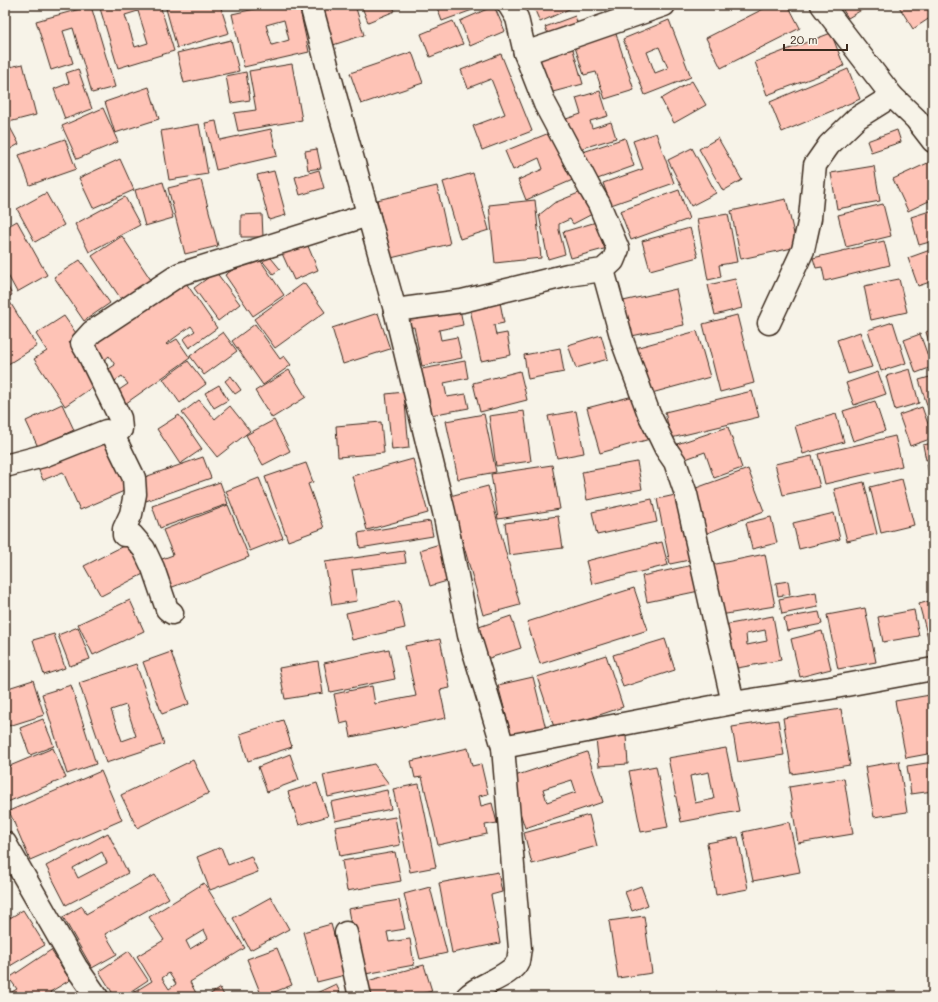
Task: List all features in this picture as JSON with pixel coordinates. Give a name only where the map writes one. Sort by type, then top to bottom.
[{"type":"street","points":[[311,5],[395,310],[444,512],[469,636],[503,747],[520,948],[517,962],[510,971],[473,990],[467,997]]},
{"type":"street","points":[[395,310],[462,301],[568,275],[603,270],[613,261],[618,249],[599,204],[588,187],[545,104],[525,53],[517,18],[509,5]]},
{"type":"street","points":[[525,53],[664,5]]},
{"type":"street","points":[[822,5],[892,96],[924,116],[933,141]]},
{"type":"street","points":[[769,323],[803,250],[810,218],[815,165],[829,145],[858,118],[892,96]]},
{"type":"street","points":[[114,437],[121,429],[120,418],[82,342],[92,332],[180,274],[368,215]]},
{"type":"street","points":[[603,270],[623,343],[649,414],[666,449],[675,462],[686,494],[733,703]]},
{"type":"street","points":[[5,466],[43,456],[106,431],[114,437],[134,478],[135,494],[131,514],[124,529],[124,535],[132,535],[144,549],[167,609],[172,613]]},
{"type":"street","points":[[503,747],[733,703],[830,688],[933,669]]},
{"type":"street","points":[[5,843],[76,968],[97,997]]},
{"type":"street","points":[[346,933],[360,997]]},
{"type":"building","points":[[99,5],[160,5],[174,51],[118,68]],"holes":[[[138,11],[148,43],[135,47],[125,15]]]},
{"type":"building","points":[[165,5],[220,5],[229,33],[177,48]]},
{"type":"building","points":[[273,5],[299,5],[309,52],[244,67],[232,14]],"holes":[[[284,20],[289,40],[272,45],[266,25]]]},
{"type":"building","points":[[326,5],[355,5],[364,35],[333,45],[320,7]]},
{"type":"building","points":[[361,5],[392,5],[395,11],[368,22]]},
{"type":"building","points":[[436,5],[486,5],[442,21]]},
{"type":"building","points":[[542,5],[578,5],[540,22],[534,8]]},
{"type":"building","points":[[771,5],[788,5],[800,28],[721,68],[706,38]]},
{"type":"building","points":[[840,5],[870,5],[848,18]]},
{"type":"building","points":[[898,5],[933,5],[933,16],[913,29]]},
{"type":"building","points":[[91,6],[115,87],[92,93],[73,28],[63,31],[73,63],[51,70],[36,21]]},
{"type":"building","points":[[494,6],[505,31],[470,46],[460,21]]},
{"type":"building","points":[[575,16],[579,28],[550,38],[545,27]]},
{"type":"building","points":[[669,20],[691,77],[645,95],[623,39]],"holes":[[[659,47],[668,68],[655,73],[647,52]]]},
{"type":"building","points":[[453,21],[463,44],[430,57],[421,34]]},
{"type":"building","points":[[615,31],[634,90],[605,99],[596,72],[584,75],[574,44]]},
{"type":"building","points":[[831,33],[844,66],[767,95],[755,62]]},
{"type":"building","points":[[231,40],[239,71],[184,83],[177,53]]},
{"type":"building","points":[[572,46],[583,84],[549,93],[537,57]]},
{"type":"building","points":[[412,52],[423,83],[361,104],[350,73]]},
{"type":"building","points":[[501,54],[532,131],[482,150],[473,126],[505,114],[491,79],[468,88],[461,70]]},
{"type":"building","points":[[23,64],[36,115],[9,122],[5,108],[5,68]]},
{"type":"building","points":[[292,64],[302,120],[238,131],[234,113],[256,110],[249,71]]},
{"type":"building","points":[[78,69],[92,109],[65,119],[54,89],[69,83],[66,73]]},
{"type":"building","points":[[848,69],[860,99],[782,132],[770,102]]},
{"type":"building","points":[[246,72],[250,100],[231,103],[226,76]]},
{"type":"building","points":[[692,81],[706,105],[674,123],[661,99]]},
{"type":"building","points":[[149,87],[159,119],[115,133],[105,102]]},
{"type":"building","points":[[600,91],[608,116],[590,121],[592,128],[611,122],[616,138],[576,150],[566,119],[581,114],[576,98]]},
{"type":"building","points":[[103,108],[118,142],[77,159],[62,126]]},
{"type":"building","points":[[5,118],[19,144],[5,152]]},
{"type":"building","points":[[216,121],[220,140],[271,129],[277,156],[216,170],[205,123]]},
{"type":"building","points":[[199,124],[208,174],[169,180],[161,131]]},
{"type":"building","points":[[897,130],[901,142],[871,152],[867,141]]},
{"type":"building","points":[[554,131],[575,179],[526,200],[518,180],[543,169],[539,158],[513,170],[505,151]]},
{"type":"building","points":[[656,133],[674,183],[611,205],[603,183],[643,169],[633,141]]},
{"type":"building","points":[[625,138],[634,166],[589,182],[580,153]]},
{"type":"building","points":[[718,138],[742,180],[723,191],[699,149]]},
{"type":"building","points":[[65,139],[76,169],[30,185],[19,155]]},
{"type":"building","points":[[692,148],[716,193],[691,206],[668,160]]},
{"type":"building","points":[[317,149],[321,168],[308,170],[305,151]]},
{"type":"building","points":[[120,159],[134,190],[93,208],[79,178]]},
{"type":"building","points":[[932,161],[933,199],[908,211],[893,179]]},
{"type":"building","points":[[874,166],[880,201],[837,209],[831,173]]},
{"type":"building","points":[[319,170],[324,188],[300,195],[295,177]]},
{"type":"building","points":[[274,171],[286,215],[269,220],[257,175]]},
{"type":"building","points":[[473,173],[489,230],[460,239],[443,182]]},
{"type":"building","points":[[201,180],[218,246],[185,254],[168,188]]},
{"type":"building","points":[[163,182],[173,218],[145,226],[135,190]]},
{"type":"building","points":[[437,186],[450,244],[391,258],[377,200]]},
{"type":"building","points":[[586,190],[596,212],[573,224],[570,219],[559,224],[565,254],[548,259],[539,215],[554,203]]},
{"type":"building","points":[[679,190],[689,219],[631,240],[620,211]]},
{"type":"building","points":[[46,193],[64,225],[35,242],[17,209]]},
{"type":"building","points":[[125,197],[140,225],[89,252],[75,224]]},
{"type":"building","points":[[786,199],[797,247],[741,259],[731,211]]},
{"type":"building","points":[[535,200],[541,258],[495,263],[489,205]]},
{"type":"building","points":[[883,204],[891,236],[846,247],[838,215]]},
{"type":"building","points":[[933,210],[933,241],[919,245],[911,217]]},
{"type":"building","points":[[262,214],[263,237],[241,237],[241,215]]},
{"type":"building","points":[[728,214],[737,262],[719,265],[721,277],[708,280],[697,219]]},
{"type":"building","points":[[603,220],[611,247],[571,258],[563,232]]},
{"type":"building","points":[[17,221],[47,275],[17,292],[5,270],[5,228]]},
{"type":"building","points":[[690,228],[698,257],[650,270],[642,241]]},
{"type":"building","points":[[122,236],[151,280],[121,299],[92,256]]},
{"type":"building","points":[[305,239],[318,270],[294,280],[280,249]]},
{"type":"building","points":[[884,241],[890,265],[825,281],[822,267],[816,268],[813,258]]},
{"type":"building","points":[[933,249],[933,281],[918,286],[908,258]]},
{"type":"building","points":[[267,253],[280,269],[273,274],[260,258]]},
{"type":"building","points":[[256,254],[284,295],[253,316],[225,275]]},
{"type":"building","points":[[80,260],[110,303],[84,321],[54,277]]},
{"type":"building","points":[[216,272],[240,304],[218,321],[194,288]]},
{"type":"building","points":[[735,279],[742,308],[715,315],[708,285]]},
{"type":"building","points":[[899,279],[907,312],[871,320],[864,286]]},
{"type":"building","points":[[5,281],[12,295],[5,299]]},
{"type":"building","points":[[186,283],[217,328],[189,348],[183,339],[195,331],[191,326],[166,344],[167,345],[177,339],[190,358],[122,406],[113,394],[128,384],[122,376],[112,383],[104,372],[115,365],[109,356],[102,362],[88,343],[162,291],[166,297]]},
{"type":"building","points":[[304,283],[325,312],[275,348],[254,319]]},
{"type":"building","points":[[676,289],[684,325],[627,337],[619,302]]},
{"type":"building","points":[[499,297],[504,323],[494,325],[496,335],[507,333],[511,355],[481,361],[469,304]]},
{"type":"building","points":[[8,299],[37,346],[5,366],[5,302]]},
{"type":"building","points":[[459,304],[463,325],[439,330],[441,340],[457,337],[462,358],[422,366],[414,327],[408,328],[405,315]]},
{"type":"building","points":[[378,313],[390,349],[343,364],[332,328]]},
{"type":"building","points":[[737,315],[754,383],[720,392],[703,324]]},
{"type":"building","points":[[64,316],[78,336],[69,342],[97,384],[65,406],[34,359],[47,351],[36,334]]},
{"type":"building","points":[[893,322],[906,363],[881,371],[868,330]]},
{"type":"building","points":[[255,324],[280,359],[284,356],[291,365],[263,385],[232,341]]},
{"type":"building","points":[[933,329],[933,355],[926,332]]},
{"type":"building","points":[[697,331],[710,377],[648,394],[635,348]]},
{"type":"building","points":[[223,332],[237,351],[204,375],[190,356]]},
{"type":"building","points":[[860,332],[872,367],[848,374],[837,340]]},
{"type":"building","points":[[920,334],[932,367],[916,373],[904,340]]},
{"type":"building","points":[[601,335],[608,359],[576,368],[568,345]]},
{"type":"building","points":[[560,348],[564,372],[528,379],[524,355]]},
{"type":"building","points":[[188,361],[206,384],[180,403],[163,379]]},
{"type":"building","points":[[465,361],[468,378],[444,383],[447,397],[466,394],[469,408],[425,416],[416,370]]},
{"type":"building","points":[[910,369],[919,403],[895,410],[886,376]]},
{"type":"building","points":[[289,370],[306,397],[272,418],[255,391]]},
{"type":"building","points":[[520,371],[527,400],[480,412],[473,383]]},
{"type":"building","points":[[878,372],[886,394],[854,405],[846,383]]},
{"type":"building","points":[[231,376],[241,390],[235,394],[225,381]]},
{"type":"building","points":[[933,376],[933,407],[928,408],[919,380]]},
{"type":"building","points":[[219,385],[228,400],[214,408],[205,393]]},
{"type":"building","points":[[752,391],[759,417],[671,438],[665,412]]},
{"type":"building","points":[[404,392],[409,448],[392,450],[386,394]]},
{"type":"building","points":[[637,395],[650,439],[600,453],[587,408]]},
{"type":"building","points":[[199,400],[215,419],[230,406],[250,431],[217,457],[182,413]]},
{"type":"building","points":[[875,401],[885,431],[853,441],[843,411]]},
{"type":"building","points":[[62,404],[74,430],[38,447],[26,421]]},
{"type":"building","points":[[922,407],[933,438],[910,446],[899,415]]},
{"type":"building","points":[[524,411],[531,461],[496,466],[489,416]]},
{"type":"building","points":[[576,411],[584,453],[557,458],[548,416]]},
{"type":"building","points":[[484,414],[496,472],[458,479],[446,421]]},
{"type":"building","points":[[836,414],[844,442],[803,454],[795,426]]},
{"type":"building","points":[[179,415],[202,449],[180,464],[157,429]]},
{"type":"building","points":[[274,420],[290,451],[263,465],[246,435]]},
{"type":"building","points":[[381,422],[384,453],[338,457],[336,426]]},
{"type":"building","points":[[728,427],[742,468],[714,478],[705,452],[683,460],[677,444]]},
{"type":"building","points":[[107,435],[131,488],[80,510],[63,472],[43,480],[37,466]]},
{"type":"building","points":[[895,436],[902,466],[825,484],[818,454]]},
{"type":"building","points":[[933,443],[933,458],[926,460],[923,445]]},
{"type":"building","points":[[812,456],[820,487],[783,495],[775,464]]},
{"type":"building","points":[[203,457],[211,478],[143,502],[136,480]]},
{"type":"building","points":[[413,459],[428,513],[367,530],[352,476]]},
{"type":"building","points":[[637,462],[642,489],[587,500],[582,472]]},
{"type":"building","points":[[306,463],[313,482],[308,484],[324,528],[288,541],[265,477]]},
{"type":"building","points":[[933,463],[933,493],[927,464]]},
{"type":"building","points":[[552,465],[560,509],[498,519],[491,474]]},
{"type":"building","points":[[748,469],[764,511],[705,534],[688,491]]},
{"type":"building","points":[[259,478],[283,538],[250,551],[226,491]]},
{"type":"building","points":[[902,479],[914,525],[881,533],[870,487]]},
{"type":"building","points":[[220,482],[228,504],[160,528],[152,506]]},
{"type":"building","points":[[864,482],[877,534],[847,541],[834,489]]},
{"type":"building","points":[[488,486],[520,605],[483,615],[450,496]]},
{"type":"building","points":[[680,494],[694,559],[670,564],[657,499]]},
{"type":"building","points":[[652,499],[657,522],[597,535],[592,512]]},
{"type":"building","points":[[228,505],[249,557],[165,590],[154,562],[173,555],[163,530]]},
{"type":"building","points":[[834,513],[840,539],[799,549],[793,523]]},
{"type":"building","points":[[558,516],[563,548],[509,555],[505,523]]},
{"type":"building","points":[[771,517],[777,543],[752,549],[746,523]]},
{"type":"building","points":[[430,521],[433,536],[360,548],[358,533]]},
{"type":"building","points":[[133,541],[149,571],[101,596],[84,566]]},
{"type":"building","points":[[662,542],[668,565],[592,584],[586,561]]},
{"type":"building","points":[[443,543],[454,579],[430,586],[420,550]]},
{"type":"building","points":[[404,551],[406,563],[352,570],[357,601],[332,605],[325,562]]},
{"type":"building","points":[[765,554],[775,606],[720,615],[711,565]]},
{"type":"building","points":[[693,565],[699,591],[647,602],[642,576]]},
{"type":"building","points":[[788,581],[790,594],[778,596],[776,583]]},
{"type":"building","points":[[634,588],[648,630],[540,664],[527,622]]},
{"type":"building","points":[[816,592],[818,607],[782,614],[779,599]]},
{"type":"building","points":[[130,600],[144,631],[93,655],[78,624]]},
{"type":"building","points":[[933,600],[933,656],[919,604]]},
{"type":"building","points":[[399,601],[405,628],[352,640],[346,613]]},
{"type":"building","points":[[865,608],[876,662],[838,669],[827,615]]},
{"type":"building","points":[[914,610],[919,636],[883,642],[878,617]]},
{"type":"building","points":[[819,612],[822,624],[787,631],[784,618]]},
{"type":"building","points":[[511,616],[521,648],[483,660],[473,629]]},
{"type":"building","points":[[773,616],[781,660],[732,669],[724,625]],"holes":[[[765,630],[767,641],[747,645],[746,634]]]},
{"type":"building","points":[[78,627],[90,659],[70,666],[58,635]]},
{"type":"building","points":[[822,631],[831,669],[800,677],[791,639]]},
{"type":"building","points":[[54,634],[65,668],[44,675],[33,640]]},
{"type":"building","points":[[440,639],[450,688],[440,690],[446,718],[351,737],[348,722],[340,724],[334,694],[372,686],[375,704],[416,696],[405,646]]},
{"type":"building","points":[[665,639],[675,670],[623,687],[613,655]]},
{"type":"building","points":[[389,649],[395,679],[330,692],[324,663]]},
{"type":"building","points":[[171,652],[189,704],[162,714],[143,662]]},
{"type":"building","points":[[606,655],[623,707],[555,730],[537,677]]},
{"type":"building","points":[[318,661],[323,693],[285,699],[279,668]]},
{"type":"building","points":[[136,664],[164,744],[106,763],[79,683]],"holes":[[[126,705],[136,736],[122,741],[111,710]]]},
{"type":"building","points":[[533,677],[547,733],[513,742],[498,685]]},
{"type":"building","points":[[33,680],[44,715],[9,726],[5,714],[5,689]]},
{"type":"building","points":[[71,685],[96,764],[67,774],[42,694]]},
{"type":"building","points":[[930,695],[933,709],[933,753],[906,758],[895,701]]},
{"type":"building","points":[[841,709],[850,765],[792,774],[783,718]]},
{"type":"building","points":[[43,719],[54,746],[30,755],[20,728]]},
{"type":"building","points":[[283,720],[292,747],[248,761],[240,734]]},
{"type":"building","points":[[778,720],[784,755],[738,762],[732,727]]},
{"type":"building","points":[[626,736],[628,764],[599,766],[596,739]]},
{"type":"building","points":[[53,748],[66,778],[5,803],[5,768]]},
{"type":"building","points":[[468,748],[472,766],[481,764],[488,794],[479,796],[481,806],[492,803],[497,823],[485,825],[487,834],[438,845],[422,777],[415,778],[411,761]]},
{"type":"building","points":[[726,748],[739,811],[681,822],[668,758]],"holes":[[[709,772],[714,799],[695,803],[690,776]]]},
{"type":"building","points":[[587,752],[603,802],[525,828],[509,778]],"holes":[[[572,780],[576,792],[547,802],[543,789]]]},
{"type":"building","points":[[290,754],[299,780],[267,792],[258,767]]},
{"type":"building","points":[[193,760],[209,793],[137,828],[121,795]]},
{"type":"building","points":[[899,761],[907,812],[874,817],[865,767]]},
{"type":"building","points":[[933,762],[933,791],[911,794],[907,766]]},
{"type":"building","points":[[374,764],[389,784],[328,797],[323,775]]},
{"type":"building","points":[[656,766],[668,827],[641,832],[629,771]]},
{"type":"building","points":[[101,771],[122,820],[30,860],[9,811]]},
{"type":"building","points":[[844,778],[853,834],[798,843],[789,787]]},
{"type":"building","points":[[317,783],[328,816],[299,825],[288,792]]},
{"type":"building","points":[[419,784],[436,867],[410,872],[393,789]]},
{"type":"building","points":[[387,790],[391,809],[335,821],[331,802]]},
{"type":"building","points":[[589,815],[597,846],[532,864],[524,833]]},
{"type":"building","points":[[395,817],[400,845],[340,856],[335,827]]},
{"type":"building","points":[[789,822],[800,872],[753,881],[743,832]]},
{"type":"building","points":[[108,833],[128,873],[66,905],[46,866]],"holes":[[[102,852],[107,863],[78,878],[73,868]]]},
{"type":"building","points":[[738,837],[748,889],[716,895],[707,843]]},
{"type":"building","points":[[221,847],[228,865],[251,856],[258,872],[210,890],[197,857]]},
{"type":"building","points":[[395,852],[401,881],[347,891],[342,861]]},
{"type":"building","points":[[498,872],[502,892],[491,895],[500,943],[452,953],[439,883]]},
{"type":"building","points":[[155,875],[169,898],[105,934],[117,954],[92,968],[63,917],[82,906],[86,914]]},
{"type":"building","points":[[204,883],[245,948],[190,982],[196,993],[190,997],[126,997],[152,981],[137,956],[164,940],[149,917]],"holes":[[[204,930],[208,938],[190,949],[186,941]],[[169,973],[176,984],[169,989],[162,978]]]},
{"type":"building","points":[[641,886],[648,905],[632,911],[625,892]]},
{"type":"building","points":[[430,887],[447,953],[420,959],[404,894]]},
{"type":"building","points":[[271,897],[289,929],[250,950],[233,918]]},
{"type":"building","points":[[399,900],[405,929],[387,932],[389,942],[410,939],[414,965],[360,975],[348,909]]},
{"type":"building","points":[[23,910],[45,945],[5,969],[5,949],[8,947],[5,942],[5,921]]},
{"type":"building","points":[[644,916],[652,973],[618,978],[609,921]]},
{"type":"building","points":[[331,924],[345,975],[317,982],[303,932]]},
{"type":"building","points":[[277,948],[292,985],[262,997],[247,959]]},
{"type":"building","points":[[51,950],[70,980],[50,992],[53,997],[13,997],[10,993],[17,989],[9,978]]},
{"type":"building","points":[[129,951],[148,980],[122,997],[115,997],[99,971]]},
{"type":"building","points":[[424,965],[432,991],[410,997],[368,997],[364,982]]},
{"type":"building","points":[[336,984],[342,997],[308,997]]},
{"type":"building","points":[[220,988],[225,997],[206,997]]}]
